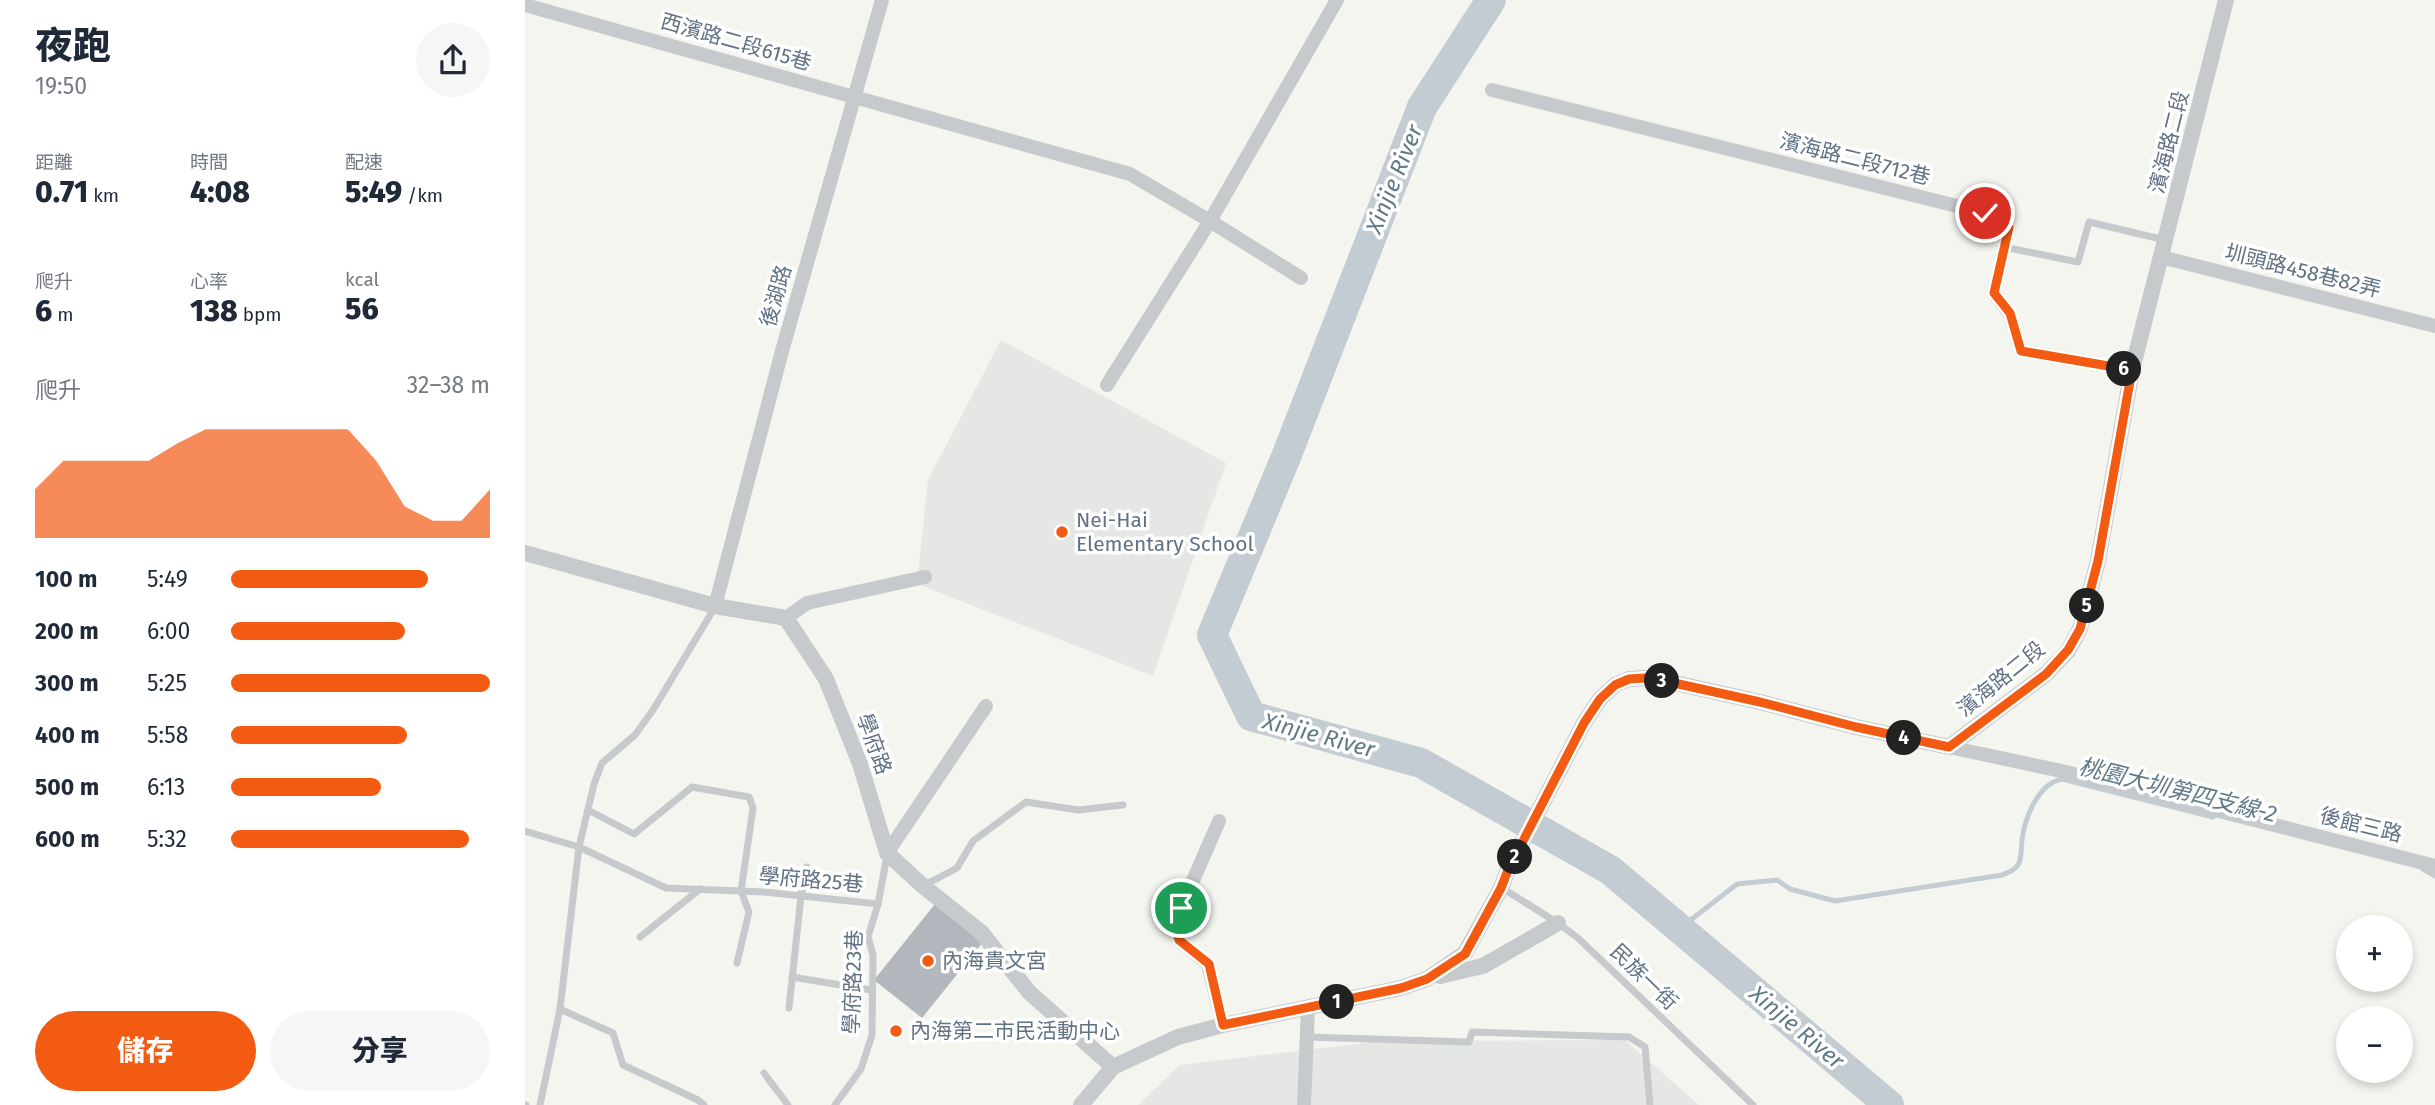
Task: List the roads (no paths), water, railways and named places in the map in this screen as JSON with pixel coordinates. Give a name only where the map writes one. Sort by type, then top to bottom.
[{"type":"street","name":"後湖路","points":[[715,606],[782,351],[882,0]]},
{"type":"street","points":[[1107,385],[1210,221],[1337,0]]},
{"type":"street","name":"濱海路二段","points":[[1427,979],[1465,954],[1559,771],[1600,699],[1615,685],[1629,679],[1645,678],[1949,747],[2046,674],[2068,650],[2080,629],[2098,561],[2132,370],[2226,0]]},
{"type":"street","name":"西濱路二段615巷","points":[[525,5],[1130,174],[1301,278]]},
{"type":"street","name":"濱海路二段712巷","points":[[1492,90],[1985,213],[2009,227],[1994,293],[2010,313],[2021,351],[2132,370]]},
{"type":"street","name":"圳頭路458巷82弄","points":[[2161,257],[2435,326]]},
{"type":"street","points":[[525,553],[715,606],[786,618],[807,603],[925,577]]},
{"type":"street","name":"學府路","points":[[786,618],[826,679],[860,764],[887,853]]},
{"type":"street","points":[[986,706],[887,853],[923,886],[981,932],[1029,992],[1113,1068]]},
{"type":"street","name":"後館三路","points":[[1949,747],[2066,772],[2435,866]]},
{"type":"street","points":[[1219,821],[1181,908],[1176,930],[1179,940],[1209,964],[1223,1025]]},
{"type":"street","points":[[1081,1105],[1113,1068],[1178,1037],[1401,988],[1483,966],[1558,923]]},
{"type":"street","points":[[1304,1105],[1308,1008]]},
{"type":"lane","points":[[2004,247],[2078,262],[2089,222],[2166,240]]},
{"type":"lane","points":[[540,1105],[560,1009],[579,846],[602,763],[635,735],[653,710],[715,606]]},
{"type":"lane","points":[[588,810],[634,834],[692,786],[749,797],[753,808],[741,891],[749,912],[737,963]]},
{"type":"lane","points":[[923,886],[957,868],[974,841],[1026,802],[1078,810],[1123,805]]},
{"type":"lane","points":[[525,831],[579,846],[666,888],[741,891]]},
{"type":"lane","name":"學府路23巷","points":[[835,1105],[861,1069],[872,1035],[873,955],[869,937],[887,853]]},
{"type":"lane","points":[[789,1009],[801,896],[807,867]]},
{"type":"lane","name":"民族一街","points":[[1501,888],[1578,938],[1753,1105]]},
{"type":"lane","points":[[640,937],[699,890]]},
{"type":"lane","name":"學府路25巷","points":[[741,891],[878,904]]},
{"type":"lane","points":[[792,977],[871,990]]},
{"type":"lane","points":[[560,1009],[613,1033],[623,1065],[704,1105]]},
{"type":"lane","points":[[1307,1037],[1469,1042],[1472,1032],[1629,1037],[1645,1047],[1650,1105]]},
{"type":"lane","points":[[764,1073],[788,1105]]},
{"type":"waterway","name":"Xinjie River","points":[[1491,0],[1422,107],[1286,457],[1212,635],[1251,716],[1421,763],[1610,870],[1889,1105]]},
{"type":"waterway","name":"桃園大圳第四支線-2","points":[[1692,919],[1737,884],[1777,880],[1790,889],[1835,901],[2002,875],[2019,863],[2024,831],[2034,803],[2046,787],[2062,779],[2213,817]]},
{"type":"waterway","name":"桃園大圳第四支線-2","points":[[2423,869],[2435,876]]},
{"type":"place","name":"Nei-Hai Elementary School","points":[[1062,532]]},
{"type":"place","name":"內海貴文宮","points":[[928,961]]},
{"type":"place","name":"內海第二市民活動中心","points":[[896,1031]]}]
